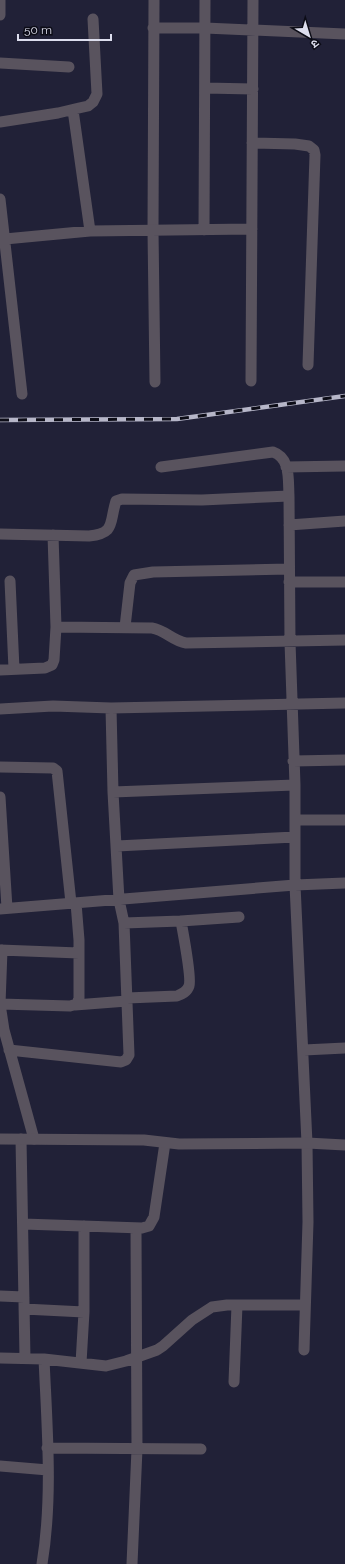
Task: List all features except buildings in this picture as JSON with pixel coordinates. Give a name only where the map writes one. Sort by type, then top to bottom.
[{"type":"street","points":[[0,0],[0,15]]},
{"type":"street","points":[[154,0],[153,230],[155,382]]},
{"type":"street","points":[[204,230],[205,0]]},
{"type":"street","points":[[251,382],[253,0]]},
{"type":"street","points":[[0,122],[73,110],[88,106],[93,102],[97,94],[93,19]]},
{"type":"street","points":[[153,28],[205,28],[345,34]]},
{"type":"street","points":[[0,63],[69,67]]},
{"type":"street","points":[[205,88],[253,89]]},
{"type":"street","points":[[73,110],[90,231]]},
{"type":"street","points":[[252,143],[304,145],[314,150],[308,364]]},
{"type":"street","points":[[0,199],[22,394]]},
{"type":"street","points":[[5,239],[90,231],[252,229]]},
{"type":"street","points":[[161,467],[273,452],[280,455],[286,467],[290,525],[290,642],[291,705],[295,785],[295,886],[308,1143],[308,1222],[304,1350]]},
{"type":"street","points":[[286,467],[345,466]]},
{"type":"street","points":[[0,534],[89,536],[106,532],[110,525],[116,501],[122,498],[202,500],[289,496]]},
{"type":"street","points":[[290,525],[345,521]]},
{"type":"street","points":[[0,670],[45,668],[52,666],[54,660],[56,627],[53,535]]},
{"type":"street","points":[[125,628],[130,584],[134,575],[152,572],[290,569]]},
{"type":"street","points":[[10,581],[14,669]]},
{"type":"street","points":[[290,582],[345,582]]},
{"type":"street","points":[[56,627],[157,628],[177,641],[186,643],[345,640]]},
{"type":"street","points":[[0,709],[53,706],[111,708],[345,703]]},
{"type":"street","points":[[9,1050],[123,1061],[129,1055],[124,923],[119,900],[113,792],[111,708]]},
{"type":"street","points":[[294,761],[345,760]]},
{"type":"street","points":[[0,767],[53,768],[57,770],[79,952],[79,998],[75,1006]]},
{"type":"street","points":[[113,792],[295,785]]},
{"type":"street","points":[[0,797],[3,909],[345,883]]},
{"type":"street","points":[[295,820],[345,820]]},
{"type":"street","points":[[117,846],[295,837]]},
{"type":"street","points":[[124,923],[240,917]]},
{"type":"street","points":[[0,1004],[75,1006],[127,999],[182,995],[187,990],[189,978],[181,921]]},
{"type":"street","points":[[34,1139],[4,1030],[0,1004],[1,950],[79,952]]},
{"type":"street","points":[[304,1050],[345,1048]]},
{"type":"street","points":[[0,1139],[144,1140],[179,1144],[308,1143],[345,1145]]},
{"type":"street","points":[[21,1139],[25,1358]]},
{"type":"street","points":[[23,1224],[146,1228],[152,1222],[165,1143]]},
{"type":"street","points":[[81,1363],[84,1312],[84,1226]]},
{"type":"street","points":[[132,1564],[137,1449],[136,1228]]},
{"type":"street","points":[[0,1296],[24,1298]]},
{"type":"street","points":[[0,1358],[44,1359],[106,1366],[136,1358],[157,1350],[164,1346],[192,1320],[212,1307],[237,1305],[305,1305]]},
{"type":"street","points":[[234,1382],[237,1305]]},
{"type":"street","points":[[24,1309],[84,1312]]},
{"type":"street","points":[[42,1564],[45,1546],[48,1470],[44,1359]]},
{"type":"street","points":[[47,1448],[201,1449]]},
{"type":"street","points":[[0,1466],[48,1470]]},
{"type":"railway","points":[[0,420],[177,419],[345,396]]}]
